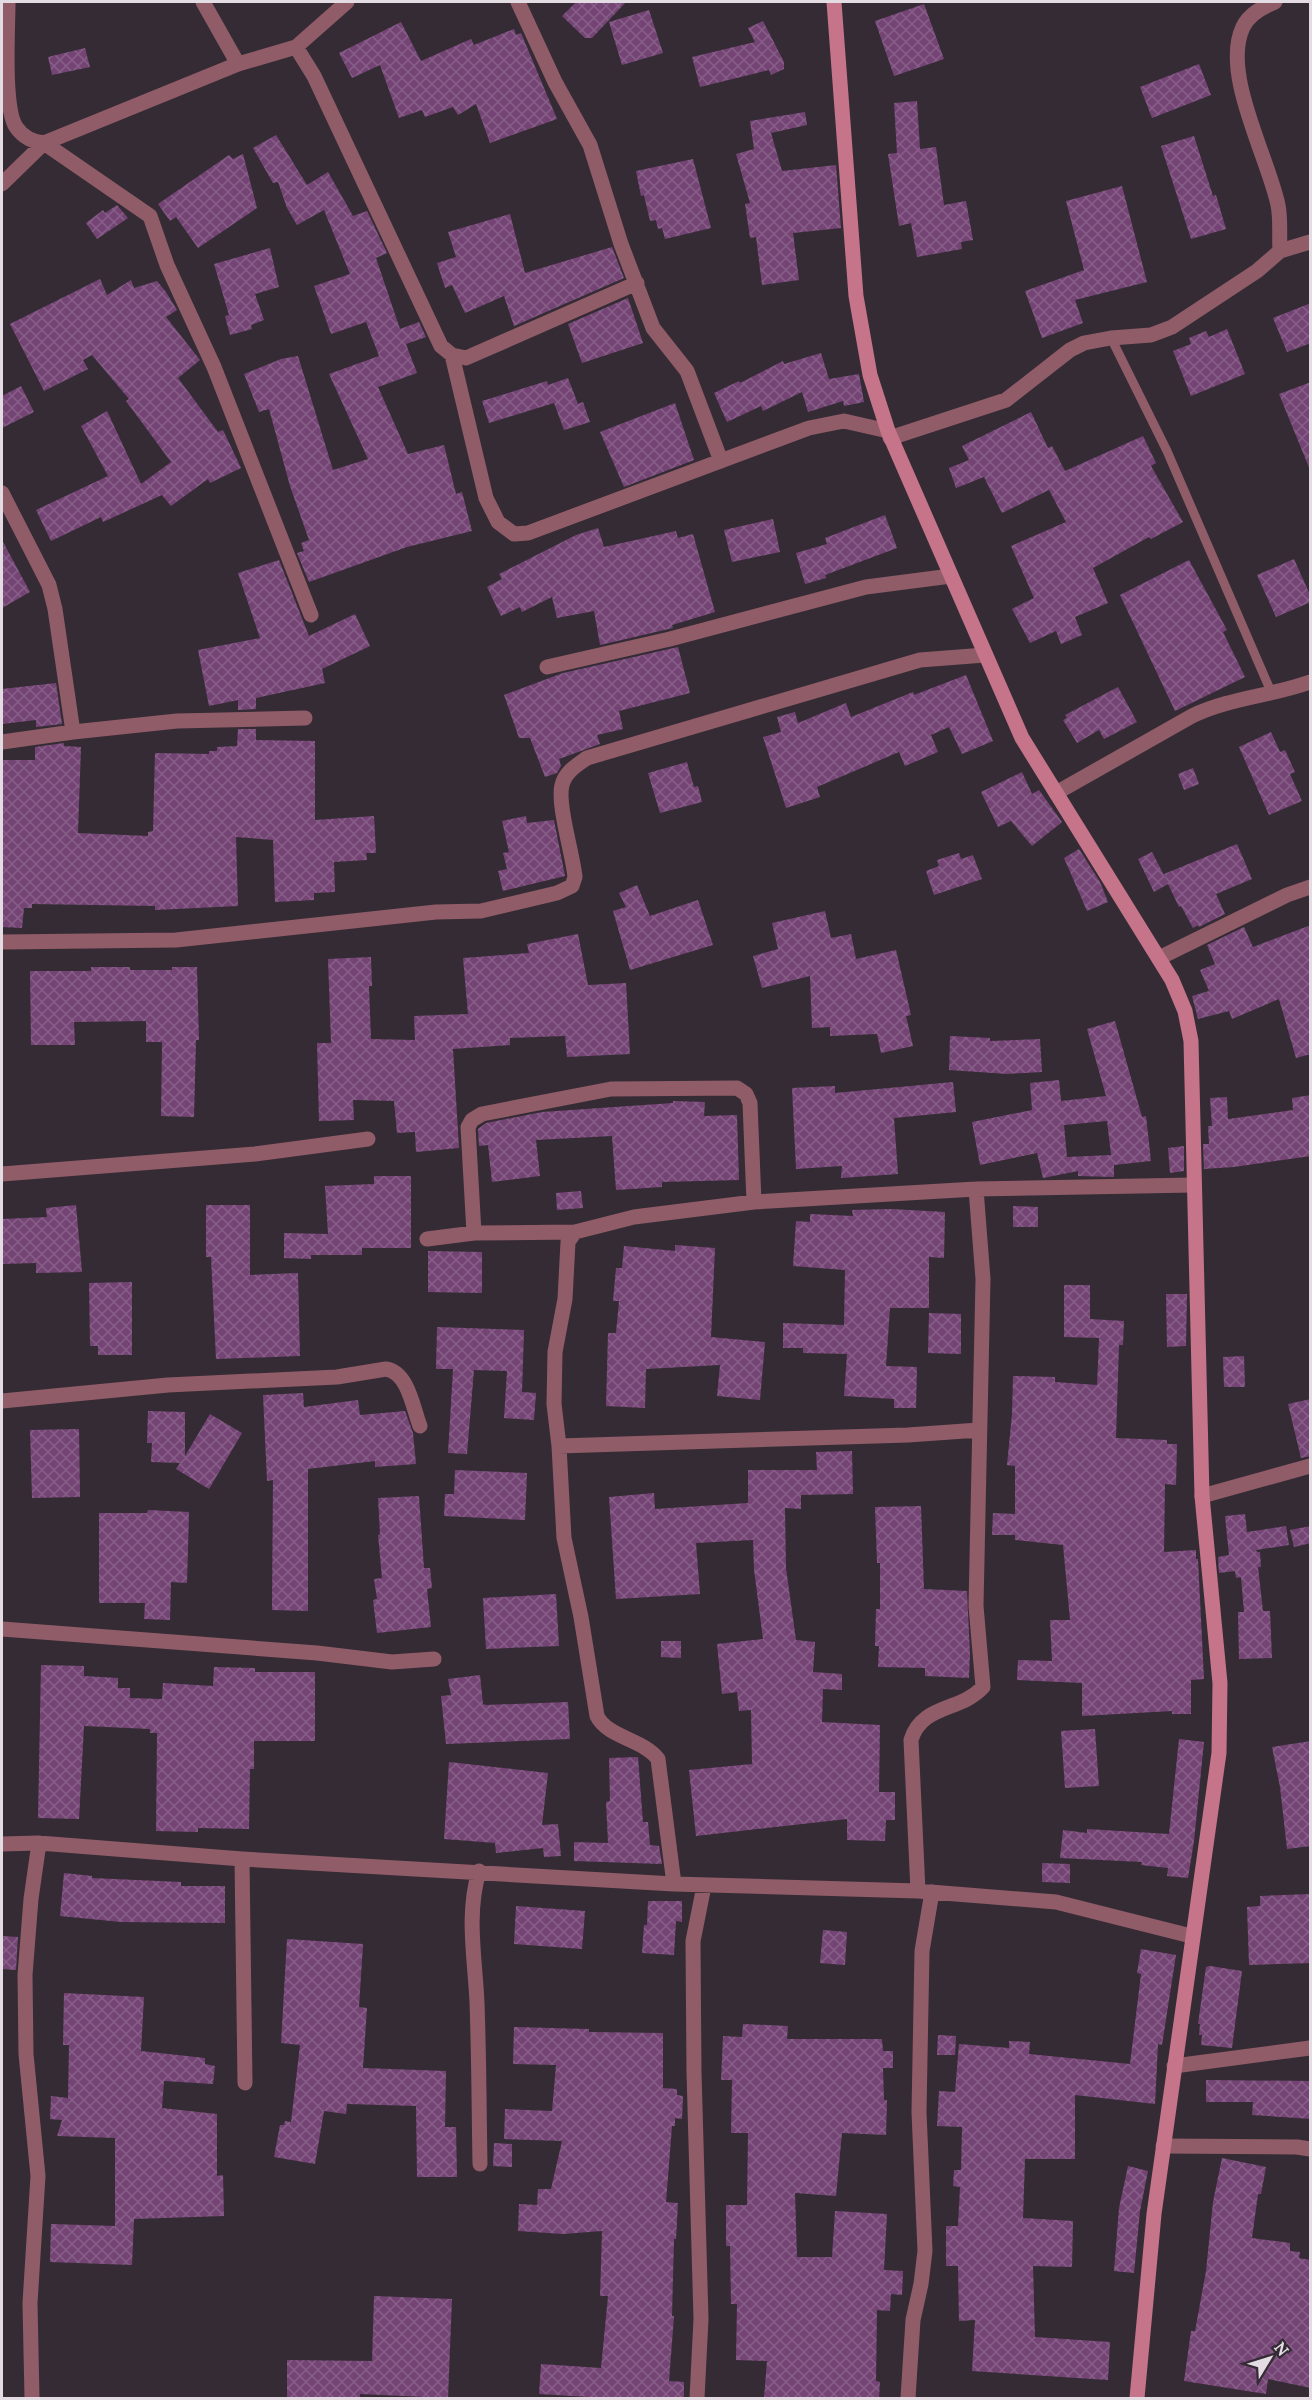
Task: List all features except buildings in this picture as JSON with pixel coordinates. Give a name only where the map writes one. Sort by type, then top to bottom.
[{"type":"street","points":[[8,2],[9,108],[15,126],[21,134],[34,142],[44,143],[150,216],[167,265],[214,367],[311,615]]},
{"type":"street","points":[[203,2],[238,64]]},
{"type":"street","points":[[2,184],[44,143],[238,64],[296,47],[347,2]]},
{"type":"street","points":[[518,2],[555,82],[590,145],[621,244],[653,328],[687,371],[720,461]]},
{"type":"street","points":[[834,2],[856,296],[870,375],[889,435],[1022,738],[1172,980],[1185,1011],[1191,1041],[1202,1496],[1220,1683],[1219,1741],[1163,2146],[1145,2295],[1137,2398]]},
{"type":"street","points":[[1275,2],[1258,10],[1243,26],[1237,65],[1241,89],[1278,207],[1280,251]]},
{"type":"street","points":[[296,47],[314,76],[441,346],[452,355],[466,358],[637,283]]},
{"type":"street","points":[[452,355],[486,498],[498,522],[514,534],[528,533],[809,428],[844,421],[889,435],[1006,400],[1070,351],[1084,343],[1151,335],[1172,327],[1257,271],[1280,251],[1311,242]]},
{"type":"street","points":[[2,493],[49,585],[55,609],[73,732]]},
{"type":"street","points":[[547,667],[681,636],[866,587],[951,576]]},
{"type":"street","points":[[2,942],[176,940],[436,912],[481,911],[557,893],[572,886],[575,877],[562,784],[570,770],[587,758],[920,660],[985,655]]},
{"type":"street","points":[[1056,793],[1214,705],[1272,694],[1311,682]]},
{"type":"street","points":[[2,742],[177,721],[305,718]]},
{"type":"street","points":[[1159,958],[1287,895],[1311,887]]},
{"type":"street","points":[[474,1233],[468,1127],[472,1120],[482,1114],[611,1089],[737,1088],[746,1094],[750,1103],[754,1202]]},
{"type":"street","points":[[2,1174],[255,1154],[368,1139]]},
{"type":"street","points":[[427,1239],[474,1233],[575,1232],[634,1217],[754,1202],[976,1189],[1194,1185]]},
{"type":"street","points":[[908,2398],[913,2320],[925,2251],[919,2112],[925,1892],[911,1740],[923,1718],[974,1696],[983,1687],[976,1606],[981,1460],[979,1430],[983,1280],[976,1189]]},
{"type":"street","points":[[575,1232],[568,1242],[565,1299],[555,1352],[554,1404],[559,1446],[564,1538],[581,1617],[597,1716],[606,1726],[651,1750],[658,1759],[674,1884]]},
{"type":"street","points":[[2,1401],[168,1385],[337,1377],[386,1369],[394,1370],[403,1380],[420,1426]]},
{"type":"street","points":[[559,1446],[908,1435],[979,1430]]},
{"type":"street","points":[[1202,1496],[1311,1466]]},
{"type":"street","points":[[2,1629],[317,1653],[392,1662],[434,1659]]},
{"type":"street","points":[[2,1844],[39,1843],[243,1859],[479,1871],[704,1886],[925,1892],[1056,1902],[1191,1936]]},
{"type":"street","points":[[32,2398],[30,2303],[38,2176],[26,2054],[25,1975],[31,1899],[39,1843]]},
{"type":"street","points":[[243,1859],[245,2083]]},
{"type":"street","points":[[479,1871],[472,1895],[472,1928],[477,2003],[480,2163]]},
{"type":"street","points":[[697,2398],[701,2319],[693,1941],[704,1886]]},
{"type":"street","points":[[1174,2066],[1311,2048]]},
{"type":"street","points":[[1163,2146],[1311,2149]]},
{"type":"lane","points":[[1111,338],[1167,451],[1272,694]]}]
